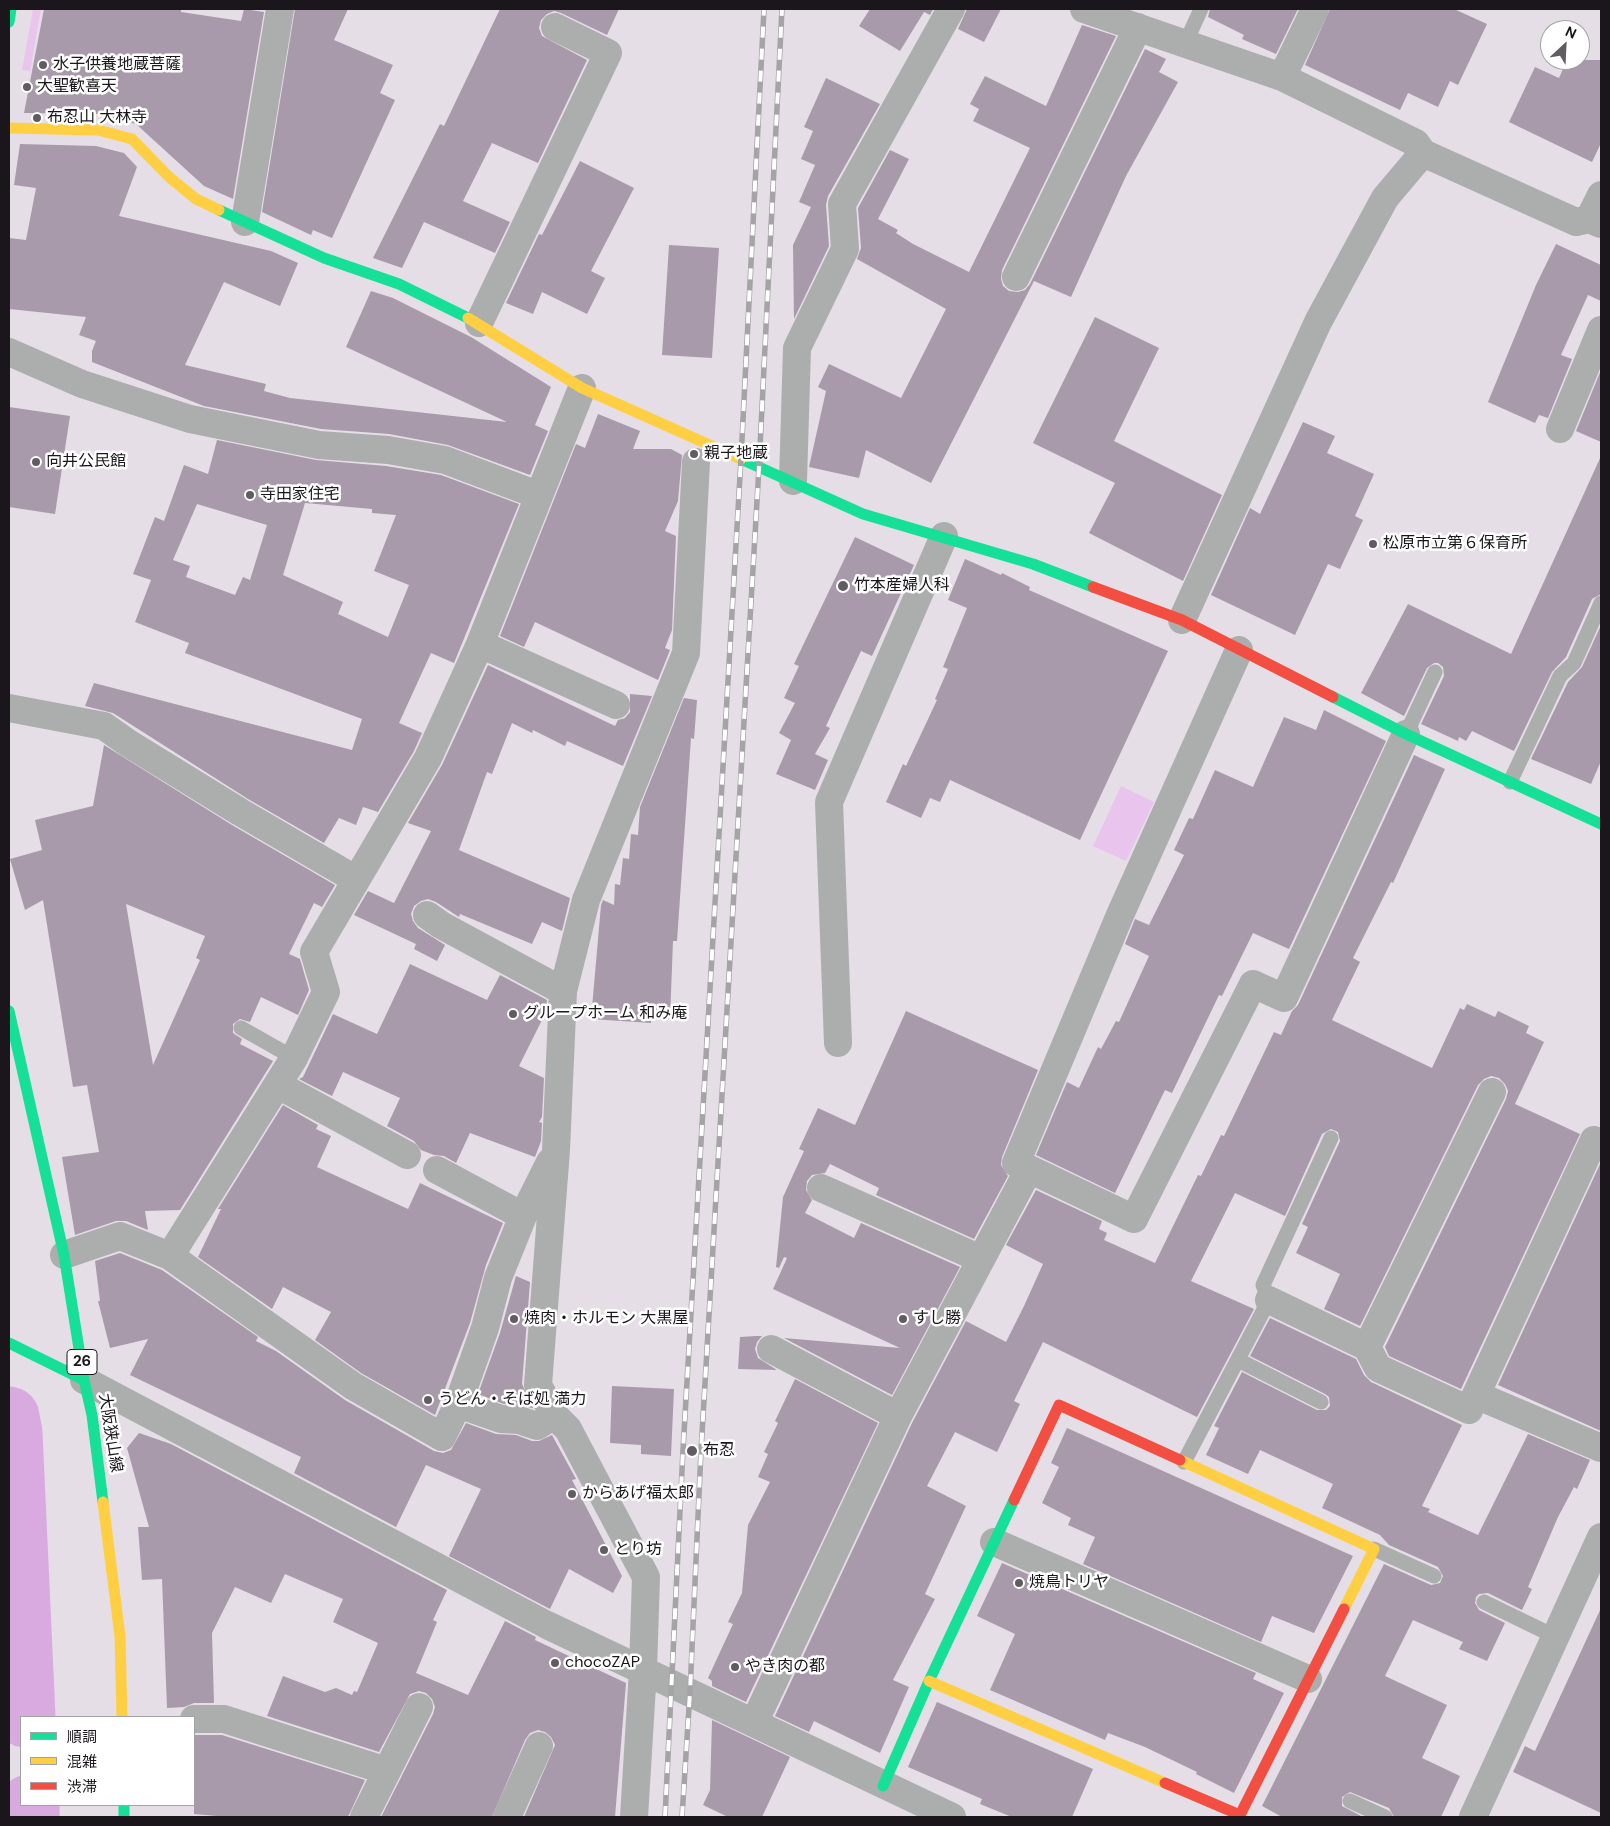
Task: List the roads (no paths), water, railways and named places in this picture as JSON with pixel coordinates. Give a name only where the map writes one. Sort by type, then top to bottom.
[{"type":"street","points":[[9,22],[11,9]]},
{"type":"street","points":[[245,222],[280,9]]},
{"type":"street","points":[[793,481],[796,348],[845,249],[842,204],[951,9]]},
{"type":"street","points":[[1084,9],[1282,77],[1416,143],[1423,153],[1576,222],[1595,222],[1601,195]]},
{"type":"street","points":[[1282,77],[1315,9]]},
{"type":"street","points":[[479,323],[608,53],[555,26]]},
{"type":"street","points":[[1016,277],[1138,27]]},
{"type":"street","points":[[9,128],[98,130],[132,139],[169,178],[196,198],[324,258],[399,284],[479,323],[582,388],[698,453],[793,481],[863,514],[944,536],[1033,564],[1182,620],[1406,734],[1601,824]]},
{"type":"street","points":[[1182,620],[1318,322],[1385,198],[1423,153]]},
{"type":"street","points":[[1560,429],[1601,330]]},
{"type":"street","points":[[9,352],[82,384],[190,419],[319,445],[388,450],[445,460],[538,495]]},
{"type":"street","points":[[170,1256],[294,1058],[326,992],[314,952],[355,879],[428,758],[480,644],[582,388]]},
{"type":"street","points":[[634,1817],[643,1670],[646,1577],[568,1429],[554,1415],[538,1385],[556,1150],[563,992],[586,900],[686,653],[698,453]]},
{"type":"street","points":[[838,1043],[829,802],[944,536]]},
{"type":"street","points":[[480,644],[616,705]]},
{"type":"street","points":[[1239,650],[1120,915],[1016,1163],[1134,1220],[1253,984],[1284,998],[1406,734]]},
{"type":"street","points":[[9,708],[104,726],[128,744],[355,879]]},
{"type":"street","points":[[427,915],[440,925],[563,992]]},
{"type":"street","name":"大阪狭山線","points":[[9,1011],[64,1255],[75,1375],[92,1415],[120,1636],[122,1716]]},
{"type":"street","points":[[278,1085],[407,1155]]},
{"type":"street","points":[[1367,1348],[1492,1092]]},
{"type":"street","points":[[1269,1300],[1367,1348],[1378,1368],[1469,1410],[1594,1140]]},
{"type":"street","points":[[64,1255],[120,1236],[170,1256],[353,1386],[442,1437],[458,1404],[485,1328],[498,1278],[523,1216],[556,1150]]},
{"type":"street","points":[[754,1723],[898,1416],[1029,1168]]},
{"type":"street","points":[[437,1170],[523,1216]]},
{"type":"street","points":[[821,1188],[981,1259]]},
{"type":"street","points":[[9,1343],[75,1375],[547,1625],[883,1786],[952,1817]]},
{"type":"street","points":[[771,1349],[898,1416]]},
{"type":"street","points":[[1476,1395],[1601,1448]]},
{"type":"street","points":[[458,1404],[501,1419],[519,1420],[537,1426],[554,1415]]},
{"type":"street","points":[[883,1786],[929,1681],[1059,1405],[1374,1549],[1308,1679],[1242,1816],[929,1681]]},
{"type":"street","points":[[1473,1817],[1601,1537]]},
{"type":"street","points":[[994,1542],[1308,1679]]},
{"type":"street","points":[[364,1817],[419,1707]]},
{"type":"street","points":[[195,1719],[224,1719],[387,1771]]},
{"type":"street","points":[[507,1817],[539,1746]]},
{"type":"lane","points":[[1185,44],[1201,9]]},
{"type":"lane","points":[[1510,782],[1560,676],[1574,663],[1601,603]]},
{"type":"lane","points":[[1406,734],[1435,672]]},
{"type":"lane","points":[[241,1028],[294,1058]]},
{"type":"lane","points":[[1184,1462],[1269,1300],[1263,1285],[1331,1138]]},
{"type":"lane","points":[[1238,1360],[1321,1402]]},
{"type":"lane","points":[[1374,1549],[1434,1576]]},
{"type":"lane","points":[[1484,1602],[1556,1637]]},
{"type":"lane","points":[[1350,1800],[1385,1817]]},
{"type":"waterway","points":[[9,1417],[12,1433],[25,1716]]},
{"type":"waterway","points":[[29,1806],[29,1817]]},
{"type":"railway","points":[[665,1817],[683,1450],[741,459],[764,9]]},
{"type":"railway","points":[[682,1817],[690,1692],[701,1451],[759,467],[782,9]]},
{"type":"place","name":"水子供養地蔵菩薩","points":[[43,65]]},
{"type":"place","name":"大聖歓喜天","points":[[27,87]]},
{"type":"place","name":"布忍山 大林寺","points":[[37,118]]},
{"type":"place","name":"親子地蔵","points":[[694,454]]},
{"type":"place","name":"向井公民館","points":[[36,462]]},
{"type":"place","name":"寺田家住宅","points":[[250,495]]},
{"type":"place","name":"松原市立第６保育所","points":[[1373,544]]},
{"type":"place","name":"竹本産婦人科","points":[[843,586]]},
{"type":"place","name":"グループホーム 和み庵","points":[[513,1014]]},
{"type":"place","name":"焼肉・ホルモン 大黒屋","points":[[514,1319]]},
{"type":"place","name":"すし勝","points":[[903,1319]]},
{"type":"place","name":"うどん・そば処 満力","points":[[428,1400]]},
{"type":"place","name":"布忍","points":[[692,1451]]},
{"type":"place","name":"からあげ福太郎","points":[[572,1494]]},
{"type":"place","name":"とり坊","points":[[604,1550]]},
{"type":"place","name":"焼鳥トリヤ","points":[[1019,1583]]},
{"type":"place","name":"chocoZAP","points":[[555,1663]]},
{"type":"place","name":"やき肉の都","points":[[735,1667]]}]
